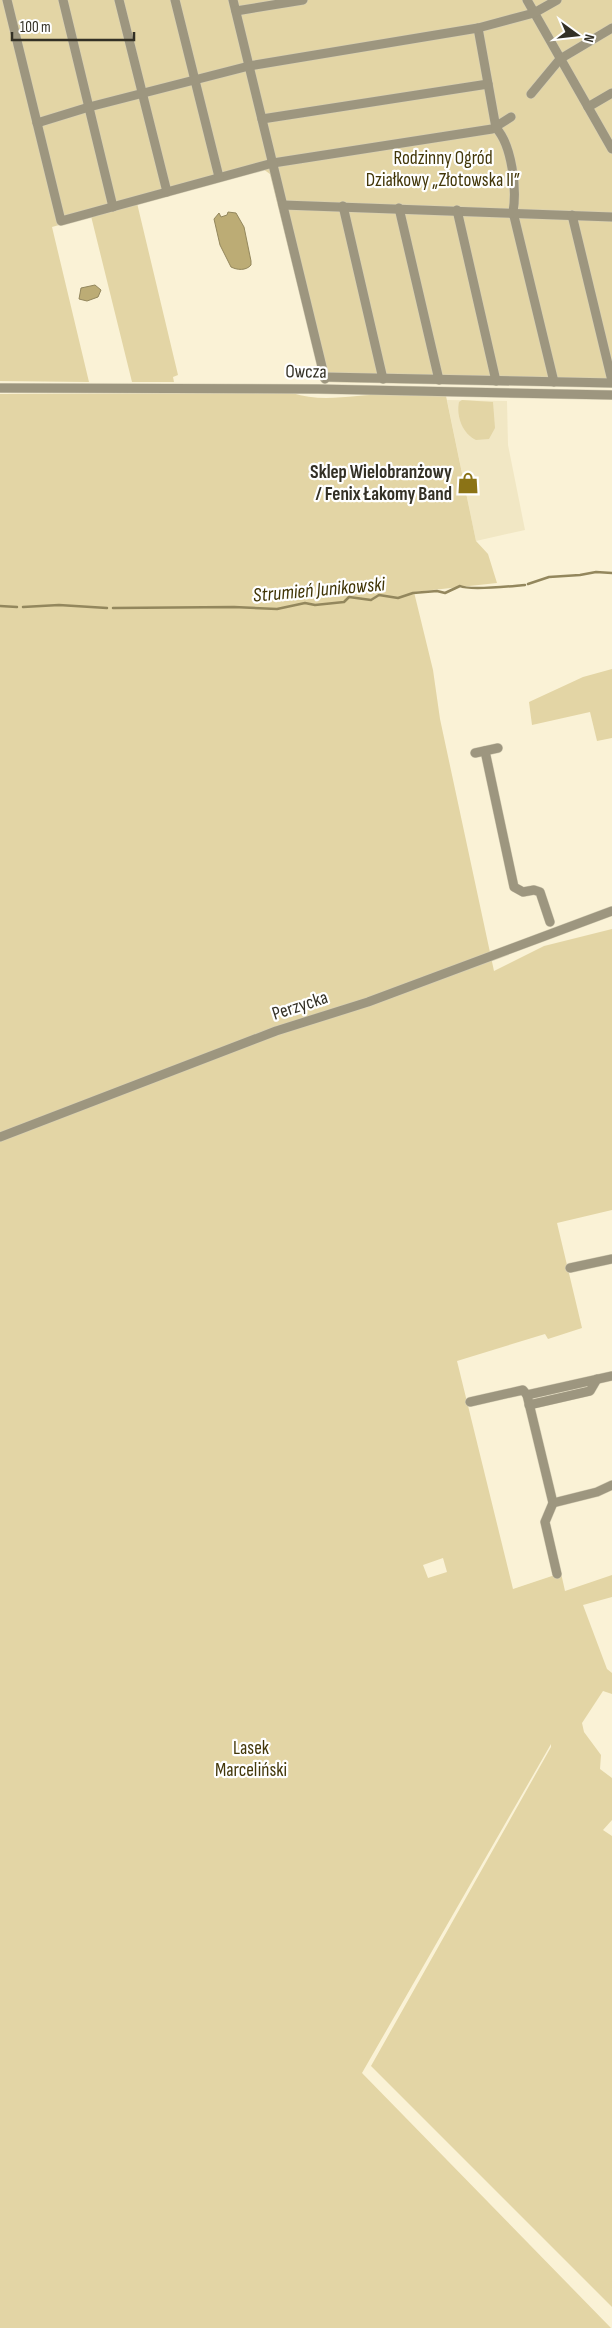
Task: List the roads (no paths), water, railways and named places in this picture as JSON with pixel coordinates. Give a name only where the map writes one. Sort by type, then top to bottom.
[{"type":"street","points":[[7,0],[61,221],[273,163],[496,128],[511,117]]},
{"type":"street","points":[[63,0],[113,206]]},
{"type":"street","points":[[119,0],[167,192]]},
{"type":"street","points":[[175,0],[219,177]]},
{"type":"street","points":[[233,0],[324,378],[612,382],[572,215]]},
{"type":"street","points":[[236,11],[303,0]]},
{"type":"street","points":[[527,0],[612,149]]},
{"type":"street","points":[[37,123],[89,107],[250,66],[478,28],[534,13],[557,0]]},
{"type":"street","points":[[478,28],[496,128],[502,134],[514,174],[516,195],[513,212],[554,382]]},
{"type":"street","points":[[531,94],[560,58],[612,28]]},
{"type":"street","points":[[262,119],[488,84]]},
{"type":"street","points":[[588,107],[612,93]]},
{"type":"street","points":[[283,204],[612,217]]},
{"type":"street","points":[[343,206],[383,379]]},
{"type":"street","points":[[400,208],[440,380]]},
{"type":"street","points":[[457,210],[496,381]]},
{"type":"street","name":"Owcza","points":[[0,388],[297,388],[612,395]]},
{"type":"street","points":[[475,753],[498,748]]},
{"type":"street","points":[[485,751],[514,887],[523,892],[534,890],[540,892],[550,922]]},
{"type":"street","name":"Perzycka","points":[[0,1137],[276,1031],[368,1002],[612,911]]},
{"type":"street","points":[[570,1268],[612,1259]]},
{"type":"street","points":[[527,1395],[612,1376]]},
{"type":"street","points":[[529,1405],[590,1391],[597,1379]]},
{"type":"street","points":[[470,1402],[523,1390],[527,1395],[553,1503],[545,1522],[557,1574]]},
{"type":"street","points":[[553,1503],[597,1492],[612,1485]]},
{"type":"waterway","name":"Strumień Junikowski","points":[[528,584],[549,577],[596,572],[612,573]]},
{"type":"waterway","name":"Strumień Junikowski","points":[[113,608],[234,607],[277,609],[305,603],[315,605],[344,602],[349,597],[371,600],[379,595],[398,598],[413,593],[437,591],[445,593],[460,586],[482,588],[525,585]]},
{"type":"waterway","name":"Strumień Junikowski","points":[[23,607],[59,605],[107,608]]},
{"type":"waterway","name":"Strumień Junikowski","points":[[0,606],[17,607]]},
{"type":"place","name":"Sklep Wielobranżowy / Fenix Łakomy Band","points":[[468,483]]},
{"type":"park label","name":"Rodzinny Ogród Działkowy „Złotowska II”","points":[[443,169]]},
{"type":"park label","name":"Lasek Marceliński","points":[[251,1759]]}]
